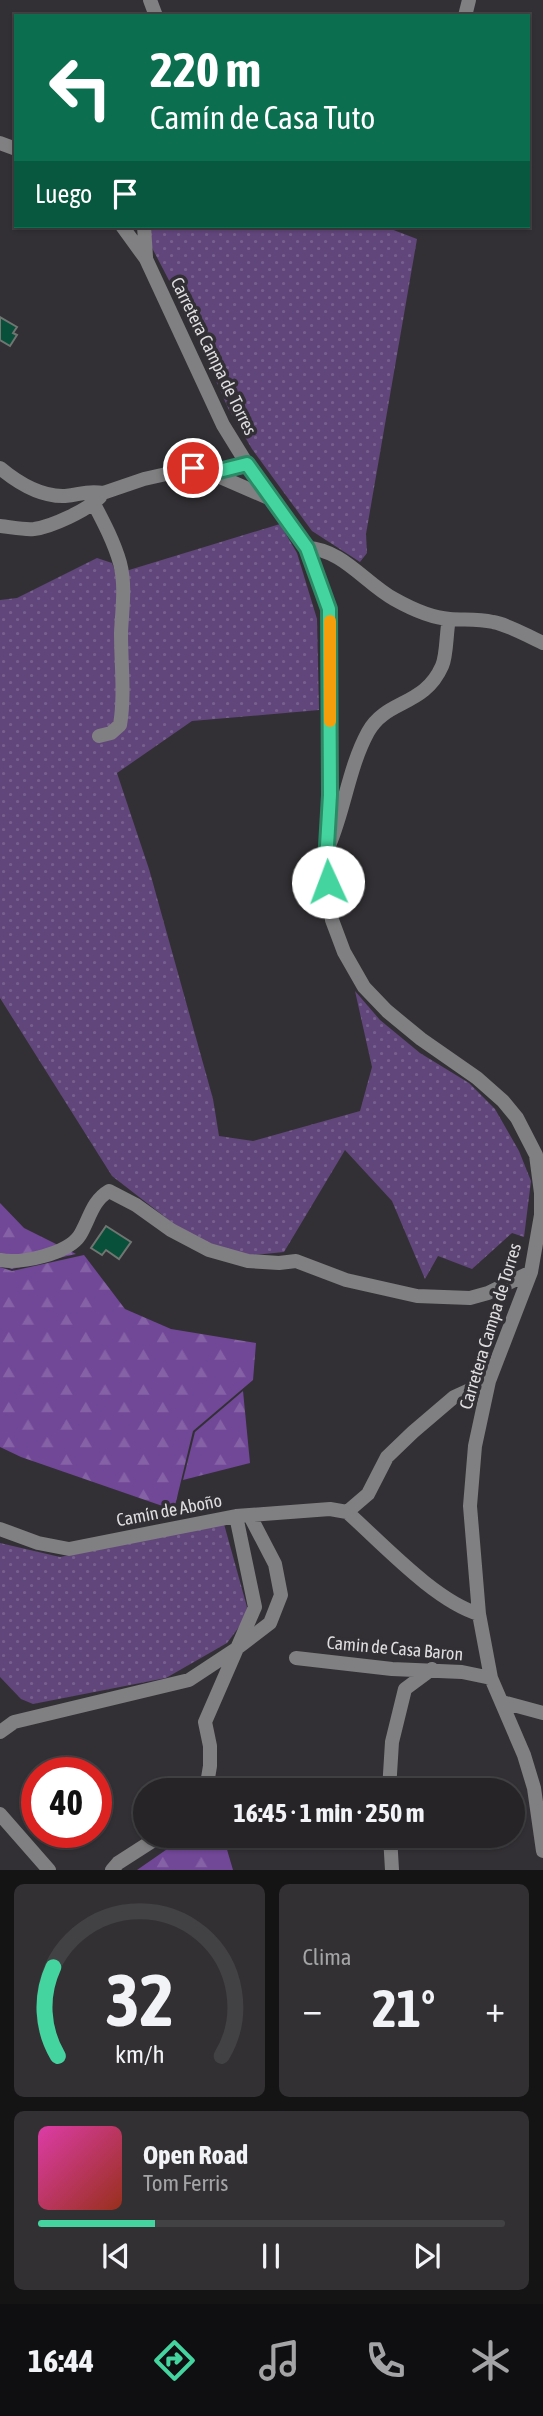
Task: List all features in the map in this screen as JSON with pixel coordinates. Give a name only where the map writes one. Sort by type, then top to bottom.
[{"type":"street","name":"Carretera Campa de Torres","points":[[123,228],[146,259],[207,392],[247,464],[307,548],[329,609],[330,795],[327,853],[332,920],[344,953],[364,987],[387,1011],[421,1039],[477,1077],[503,1101],[517,1118],[536,1155],[541,1215],[531,1272],[489,1381],[475,1446],[470,1506],[479,1614],[491,1678],[524,1755],[534,1787],[543,1851]]},
{"type":"street","points":[[144,228],[146,259]]},
{"type":"street","points":[[211,473],[247,464]]},
{"type":"street","points":[[0,468],[45,494],[65,496],[89,490],[98,499],[121,566],[124,595],[121,632],[123,697],[120,725],[111,733],[99,736]]},
{"type":"street","points":[[0,526],[36,529],[144,480],[193,468],[273,500]]},
{"type":"street","points":[[307,548],[321,548],[394,599],[428,614],[449,619],[468,618],[497,622],[543,643]]},
{"type":"street","points":[[327,853],[339,823],[351,770],[367,732],[386,711],[424,692],[434,679],[443,665],[449,619]]},
{"type":"street","points":[[0,1261],[13,1263],[55,1252],[78,1238],[98,1197],[109,1191],[209,1250],[248,1261],[296,1261],[346,1280],[417,1296],[470,1298],[488,1293],[531,1272]]},
{"type":"street","points":[[479,1614],[461,1609],[433,1589],[348,1512],[368,1494],[387,1457],[454,1397],[489,1381]]},
{"type":"street","name":"Camín de Aboño","points":[[0,1529],[38,1543],[69,1549],[243,1516],[330,1509],[348,1512]]},
{"type":"street","points":[[208,1778],[210,1746],[205,1722],[255,1607],[243,1516]]},
{"type":"street","points":[[0,1731],[14,1722],[189,1680],[270,1623],[281,1595],[275,1564],[243,1516]]},
{"type":"street","name":"Camin de Casa Baron","points":[[296,1658],[392,1669],[462,1672],[491,1678]]},
{"type":"street","points":[[390,1778],[392,1742],[405,1689],[432,1669]]},
{"type":"street","points":[[502,1702],[543,1713]]},
{"type":"street","points":[[0,1814],[49,1870]]},
{"type":"street","points":[[112,1870],[141,1848]]},
{"type":"street","points":[[391,1848],[392,1870]]},
{"type":"shaded area","points":[[149,228],[388,228],[417,239],[366,534],[367,553],[360,562],[312,531],[252,449],[228,408],[185,311],[150,244]]},
{"type":"shaded area","points":[[280,524],[297,553],[317,619],[319,710],[192,721],[117,773],[149,869],[213,1099],[219,1136],[253,1141],[360,1111],[372,1067],[355,991],[380,1020],[420,1053],[469,1083],[495,1109],[519,1151],[531,1181],[524,1237],[512,1233],[472,1269],[438,1256],[425,1279],[392,1201],[345,1150],[284,1252],[243,1256],[192,1238],[112,1176],[0,998],[0,600],[17,598],[97,558],[112,563],[116,574]]},
{"type":"shaded area","points":[[224,1524],[247,1607],[245,1619],[227,1643],[166,1678],[33,1704],[21,1699],[0,1677],[0,1543],[60,1557]]},
{"type":"green space","points":[[0,1203],[24,1228],[76,1254],[12,1269],[0,1265]]},
{"type":"green space","points":[[84,1255],[125,1309],[171,1329],[256,1343],[253,1380],[193,1431],[174,1510],[21,1457],[0,1447],[0,1267],[12,1271]]},
{"type":"green space","points":[[243,1391],[250,1463],[183,1480],[195,1432]]},
{"type":"green space","points":[[169,1848],[227,1848],[233,1870],[137,1870]]},
{"type":"building","points":[[0,317],[17,327],[13,333],[17,335],[10,346],[0,340]]},
{"type":"building","points":[[106,1226],[131,1242],[119,1259],[106,1250],[102,1255],[91,1248]]},
{"type":"slow traffic","points":[[330,621],[330,721]]},
{"type":"route","points":[[193,468],[211,473],[247,464],[307,548],[329,609],[328,882]]}]
